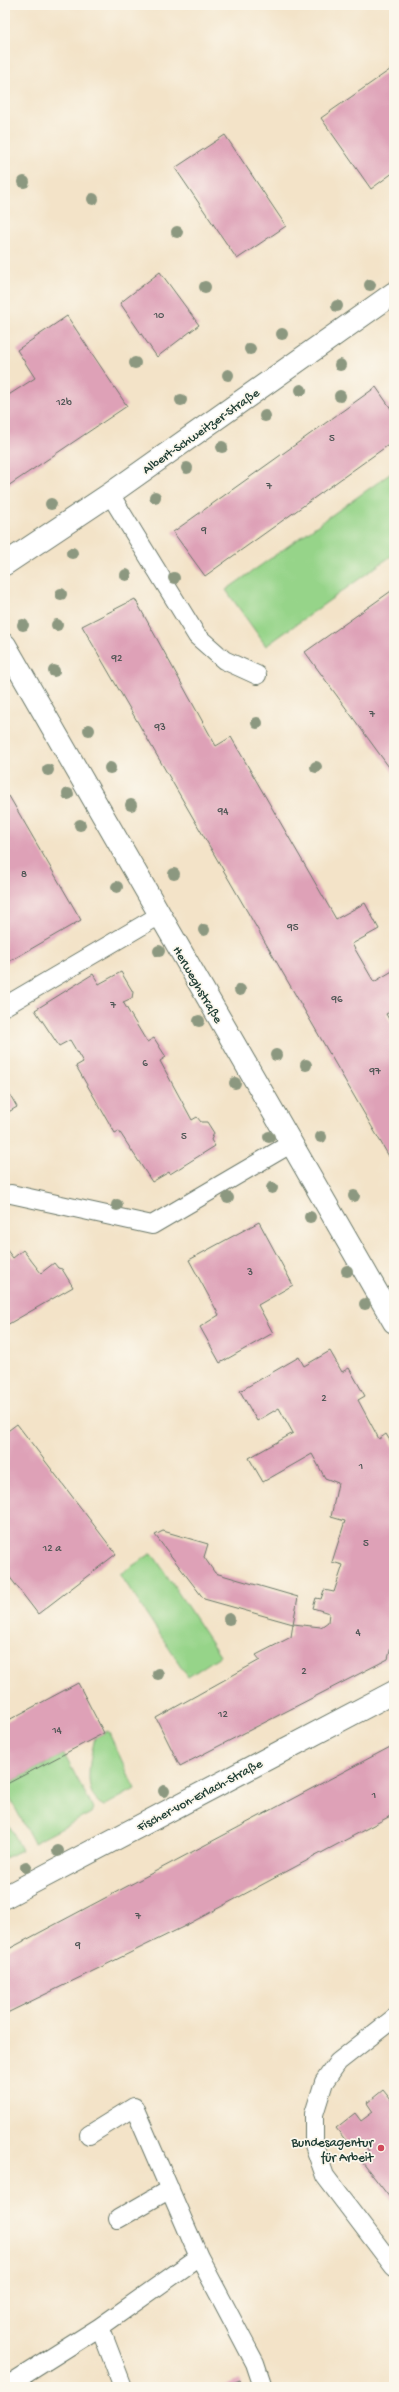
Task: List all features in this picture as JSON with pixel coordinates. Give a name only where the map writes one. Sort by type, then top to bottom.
[{"type":"street","name":"Albert-Schweitzer-Straße","points":[[5,564],[110,494],[394,293]]},
{"type":"street","name":"Herweghstraße","points":[[5,645],[394,1322]]},
{"type":"street","name":"Fischer-von-Erlach-Straße","points":[[5,1897],[394,1692]]},
{"type":"lane","points":[[110,494],[197,636],[224,660],[257,675]]},
{"type":"lane","points":[[5,1006],[160,914]]},
{"type":"lane","points":[[10,1194],[152,1225],[292,1143]]},
{"type":"lane","points":[[394,2018],[338,2062],[324,2082],[314,2114],[314,2145],[325,2176],[394,2267]]},
{"type":"lane","points":[[89,2135],[134,2107],[199,2257],[255,2363],[263,2387]]},
{"type":"lane","points":[[118,2219],[170,2189]]},
{"type":"lane","points":[[5,2387],[100,2327],[199,2257]]},
{"type":"lane","points":[[100,2327],[123,2387]]},
{"type":"green space","points":[[394,471],[394,554],[266,646],[226,590]]},
{"type":"green space","points":[[152,1553],[220,1656],[188,1677],[120,1574]]},
{"type":"green space","points":[[108,1731],[135,1789],[104,1806],[97,1801],[92,1793],[89,1775],[95,1737]]},
{"type":"green space","points":[[64,1754],[93,1808],[91,1813],[34,1843],[5,1789],[5,1785]]},
{"type":"green space","points":[[5,1817],[22,1850],[5,1858]]},
{"type":"building","points":[[394,67],[394,172],[371,189],[321,118]]},
{"type":"building","points":[[225,135],[286,226],[237,259],[175,168]]},
{"type":"building","points":[[160,272],[199,325],[157,357],[120,303]]},
{"type":"building","points":[[67,316],[127,406],[5,488],[5,393],[7,396],[35,378],[17,350]]},
{"type":"building","points":[[376,387],[394,413],[394,441],[205,576],[173,532]]},
{"type":"building","points":[[394,589],[394,774],[305,652]]},
{"type":"building","points":[[135,599],[216,746],[231,737],[336,919],[365,903],[379,929],[352,944],[374,982],[394,970],[394,1010],[386,1014],[394,1028],[394,1165],[82,626]]},
{"type":"building","points":[[9,796],[81,920],[5,964],[5,798]]},
{"type":"building","points":[[121,972],[133,992],[132,998],[123,1002],[147,1042],[154,1038],[166,1057],[160,1061],[192,1120],[197,1117],[201,1122],[207,1122],[214,1133],[211,1140],[215,1146],[170,1174],[169,1172],[152,1182],[119,1131],[115,1133],[76,1066],[83,1062],[70,1040],[59,1046],[35,1010],[93,974],[99,984]]},
{"type":"building","points":[[5,1086],[17,1107],[5,1114]]},
{"type":"building","points":[[259,1222],[293,1285],[258,1305],[273,1333],[220,1363],[200,1327],[219,1315],[189,1260]]},
{"type":"building","points":[[6,1249],[13,1258],[23,1250],[41,1273],[54,1263],[58,1268],[62,1269],[73,1287],[5,1326]]},
{"type":"building","points":[[330,1351],[342,1372],[349,1368],[365,1396],[358,1400],[379,1439],[386,1434],[394,1447],[394,1635],[388,1659],[180,1766],[156,1718],[260,1660],[256,1655],[291,1637],[293,1624],[321,1627],[328,1622],[329,1613],[313,1608],[316,1598],[321,1599],[324,1590],[334,1592],[343,1565],[332,1562],[345,1521],[331,1517],[338,1483],[325,1478],[312,1454],[263,1482],[249,1458],[293,1433],[279,1408],[257,1421],[240,1391],[299,1357],[304,1366]]},
{"type":"building","points":[[17,1424],[116,1554],[38,1614],[5,1571],[5,1433]]},
{"type":"building","points":[[163,1531],[208,1544],[204,1557],[215,1573],[298,1597],[293,1624],[204,1599],[155,1535]]},
{"type":"building","points":[[78,1683],[104,1733],[5,1785],[5,1722]]},
{"type":"building","points":[[394,1745],[394,1814],[183,1927],[5,2014],[5,1951]]},
{"type":"building","name":"Bundesagentur für Arbeit","points":[[383,2090],[391,2100],[394,2097],[394,2203],[359,2158],[369,2151],[359,2138],[350,2146],[336,2128],[355,2113],[361,2121],[373,2112],[367,2103]]},
{"type":"building","points":[[240,2380],[242,2387],[222,2387]]},
{"type":"place","name":"Bundesagentur für Arbeit","points":[[381,2148]]}]
